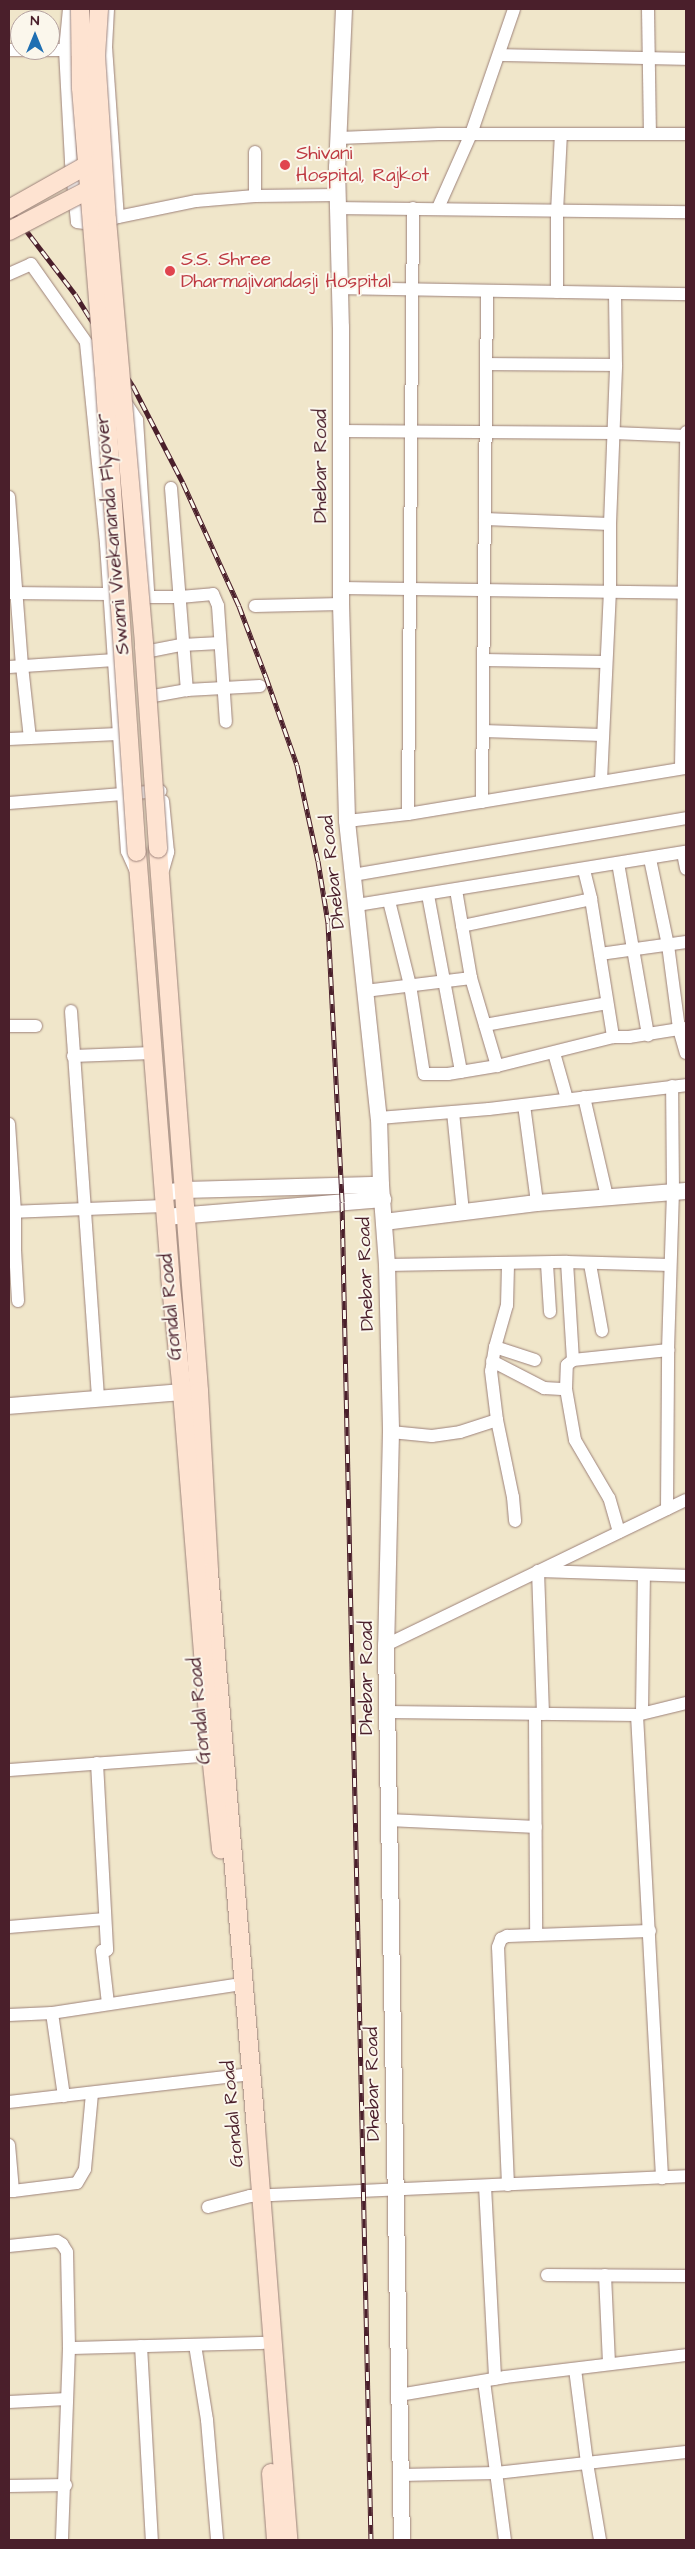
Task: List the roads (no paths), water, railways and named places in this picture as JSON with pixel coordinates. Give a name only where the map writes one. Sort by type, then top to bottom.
[{"type":"main road","name":"Swami Vivekananda Flyover","points":[[80,9],[79,48],[97,188],[139,878]]},
{"type":"main road","name":"Swami Vivekananda Flyover","points":[[95,163],[96,56],[99,9]]},
{"type":"main road","points":[[9,209],[95,163]]},
{"type":"main road","name":"Swami Vivekananda Flyover","points":[[97,188],[144,647],[161,877]]},
{"type":"main road","points":[[9,231],[97,188]]},
{"type":"main road","name":"Gondal Road","points":[[161,877],[199,1391],[208,1572],[246,2075],[288,2540]]},
{"type":"main road","name":"Gondal Road","points":[[139,878],[164,1206],[182,1392],[210,1755],[234,1986],[246,2075]]},
{"type":"main road","name":"Gondal Road","points":[[256,2195],[263,2344],[276,2540]]},
{"type":"street","points":[[70,9],[65,50],[71,162],[78,222],[98,225],[118,217],[196,202],[255,196],[413,208],[557,212],[686,212]]},
{"type":"street","points":[[108,9],[106,47],[118,217]]},
{"type":"street","name":"Dhebar Road","points":[[344,9],[338,202],[341,596],[347,821],[380,1118],[387,1266],[391,1432],[386,1644],[402,2540]]},
{"type":"street","points":[[438,208],[471,134],[514,9]]},
{"type":"street","points":[[648,9],[650,133]]},
{"type":"street","points":[[9,50],[65,50],[106,47]]},
{"type":"street","points":[[499,55],[686,59]]},
{"type":"street","points":[[339,138],[471,134],[686,134]]},
{"type":"street","points":[[557,292],[557,212],[562,134]]},
{"type":"street","points":[[255,152],[255,196]]},
{"type":"street","points":[[408,814],[413,208]]},
{"type":"street","points":[[9,274],[31,264],[86,340],[137,420],[153,696],[168,852],[161,877]]},
{"type":"street","points":[[340,288],[686,294]]},
{"type":"street","points":[[482,802],[487,291]]},
{"type":"street","points":[[600,781],[610,592],[610,524],[616,365],[615,293]]},
{"type":"street","points":[[86,340],[109,594],[127,851],[139,878]]},
{"type":"street","points":[[486,364],[616,365]]},
{"type":"street","points":[[340,431],[411,430],[686,434],[684,768],[408,814],[347,821]]},
{"type":"street","points":[[171,488],[187,690]]},
{"type":"street","points":[[9,497],[15,667],[30,738]]},
{"type":"street","points":[[484,519],[610,524]]},
{"type":"street","points":[[255,606],[410,589],[685,593]]},
{"type":"street","points":[[13,593],[109,594]]},
{"type":"street","points":[[148,597],[213,594],[218,606],[226,722]]},
{"type":"street","points":[[150,650],[182,645],[220,643]]},
{"type":"street","points":[[15,667],[114,660]]},
{"type":"street","points":[[483,660],[606,662]]},
{"type":"street","points":[[153,696],[187,690],[260,686]]},
{"type":"street","points":[[483,731],[602,735]]},
{"type":"street","points":[[9,739],[118,734]]},
{"type":"street","points":[[9,803],[162,791]]},
{"type":"street","points":[[353,875],[686,818]]},
{"type":"street","points":[[357,906],[685,852],[686,869]]},
{"type":"street","points":[[650,859],[668,944],[686,1053]]},
{"type":"street","points":[[618,863],[648,1034]]},
{"type":"street","points":[[584,870],[591,899],[613,1036]]},
{"type":"street","points":[[456,890],[471,978],[497,1066]]},
{"type":"street","points":[[428,895],[461,1072]]},
{"type":"street","points":[[462,926],[591,899]]},
{"type":"street","points":[[389,901],[410,985],[424,1074],[461,1072],[497,1066],[554,1053],[613,1036],[629,1038],[682,1029]]},
{"type":"street","points":[[600,954],[686,942]]},
{"type":"street","points":[[365,990],[471,978]]},
{"type":"street","points":[[485,1025],[607,1003]]},
{"type":"street","points":[[71,1011],[72,1056],[98,1399]]},
{"type":"street","points":[[9,1026],[36,1026]]},
{"type":"street","points":[[72,1056],[152,1053]]},
{"type":"street","points":[[554,1053],[567,1099]]},
{"type":"street","points":[[380,1118],[524,1105],[686,1085]]},
{"type":"street","points":[[667,1509],[670,1266],[679,1191],[672,1086]]},
{"type":"street","points":[[584,1097],[607,1197]]},
{"type":"street","points":[[524,1105],[537,1203]]},
{"type":"street","points":[[454,1112],[463,1213]]},
{"type":"street","points":[[9,1124],[18,1301]]},
{"type":"street","points":[[164,1206],[184,1190],[382,1192]]},
{"type":"street","points":[[384,1222],[537,1203],[679,1191]]},
{"type":"street","points":[[12,1212],[164,1206],[185,1215],[382,1192]]},
{"type":"street","points":[[387,1266],[508,1265],[568,1262],[670,1266]]},
{"type":"street","points":[[568,1262],[573,1360]]},
{"type":"street","points":[[547,1264],[550,1312]]},
{"type":"street","points":[[590,1264],[602,1330]]},
{"type":"street","points":[[508,1265],[507,1305],[492,1361],[497,1420],[509,1472],[515,1521]]},
{"type":"street","points":[[495,1346],[535,1360]]},
{"type":"street","points":[[619,1532],[609,1498],[575,1440],[566,1389],[567,1365],[573,1360],[668,1350]]},
{"type":"street","points":[[492,1361],[544,1388],[566,1389]]},
{"type":"street","points":[[9,1406],[199,1391]]},
{"type":"street","points":[[391,1432],[432,1436],[460,1432],[497,1420]]},
{"type":"street","points":[[386,1644],[686,1500]]},
{"type":"street","points":[[538,1571],[686,1576]]},
{"type":"street","points":[[536,1935],[539,1714],[538,1571]]},
{"type":"street","points":[[644,1574],[639,1714],[662,2178]]},
{"type":"street","points":[[387,1712],[639,1714],[686,1703]]},
{"type":"street","points":[[9,1770],[210,1755]]},
{"type":"street","points":[[97,1763],[107,1950],[102,1951],[108,2004]]},
{"type":"street","points":[[389,1820],[536,1826]]},
{"type":"street","points":[[9,1926],[105,1919]]},
{"type":"street","points":[[508,2185],[498,1947],[501,1940],[507,1936],[650,1931]]},
{"type":"street","points":[[9,2015],[52,2013],[234,1986]]},
{"type":"street","points":[[52,2013],[64,2096]]},
{"type":"street","points":[[9,2102],[246,2075]]},
{"type":"street","points":[[9,2145],[11,2191],[77,2183],[85,2169],[92,2093]]},
{"type":"street","points":[[208,2207],[256,2195],[395,2191],[686,2176]]},
{"type":"street","points":[[485,2186],[490,2380],[496,2473],[505,2540]]},
{"type":"street","points":[[9,2246],[57,2241],[62,2244],[67,2252],[69,2348],[66,2485],[62,2540]]},
{"type":"street","points":[[548,2274],[686,2276]]},
{"type":"street","points":[[605,2275],[609,2364]]},
{"type":"street","points":[[69,2348],[263,2344]]},
{"type":"street","points":[[195,2345],[207,2420],[217,2540]]},
{"type":"street","points":[[141,2346],[152,2540]]},
{"type":"street","points":[[399,2395],[575,2368],[686,2355]]},
{"type":"street","points":[[575,2368],[587,2463],[600,2540]]},
{"type":"street","points":[[9,2402],[67,2399]]},
{"type":"street","points":[[401,2475],[496,2473],[686,2452]]},
{"type":"street","points":[[9,2486],[66,2485]]},
{"type":"railway","points":[[9,208],[75,294],[133,386],[183,483],[239,606],[297,765],[318,861],[328,923],[342,1202],[371,2540]]},
{"type":"place","name":"Shivani Hospital, Rajkot","points":[[285,165]]},
{"type":"place","name":"S.S. Shree Dharmajivandasji Hospital","points":[[170,271]]}]
